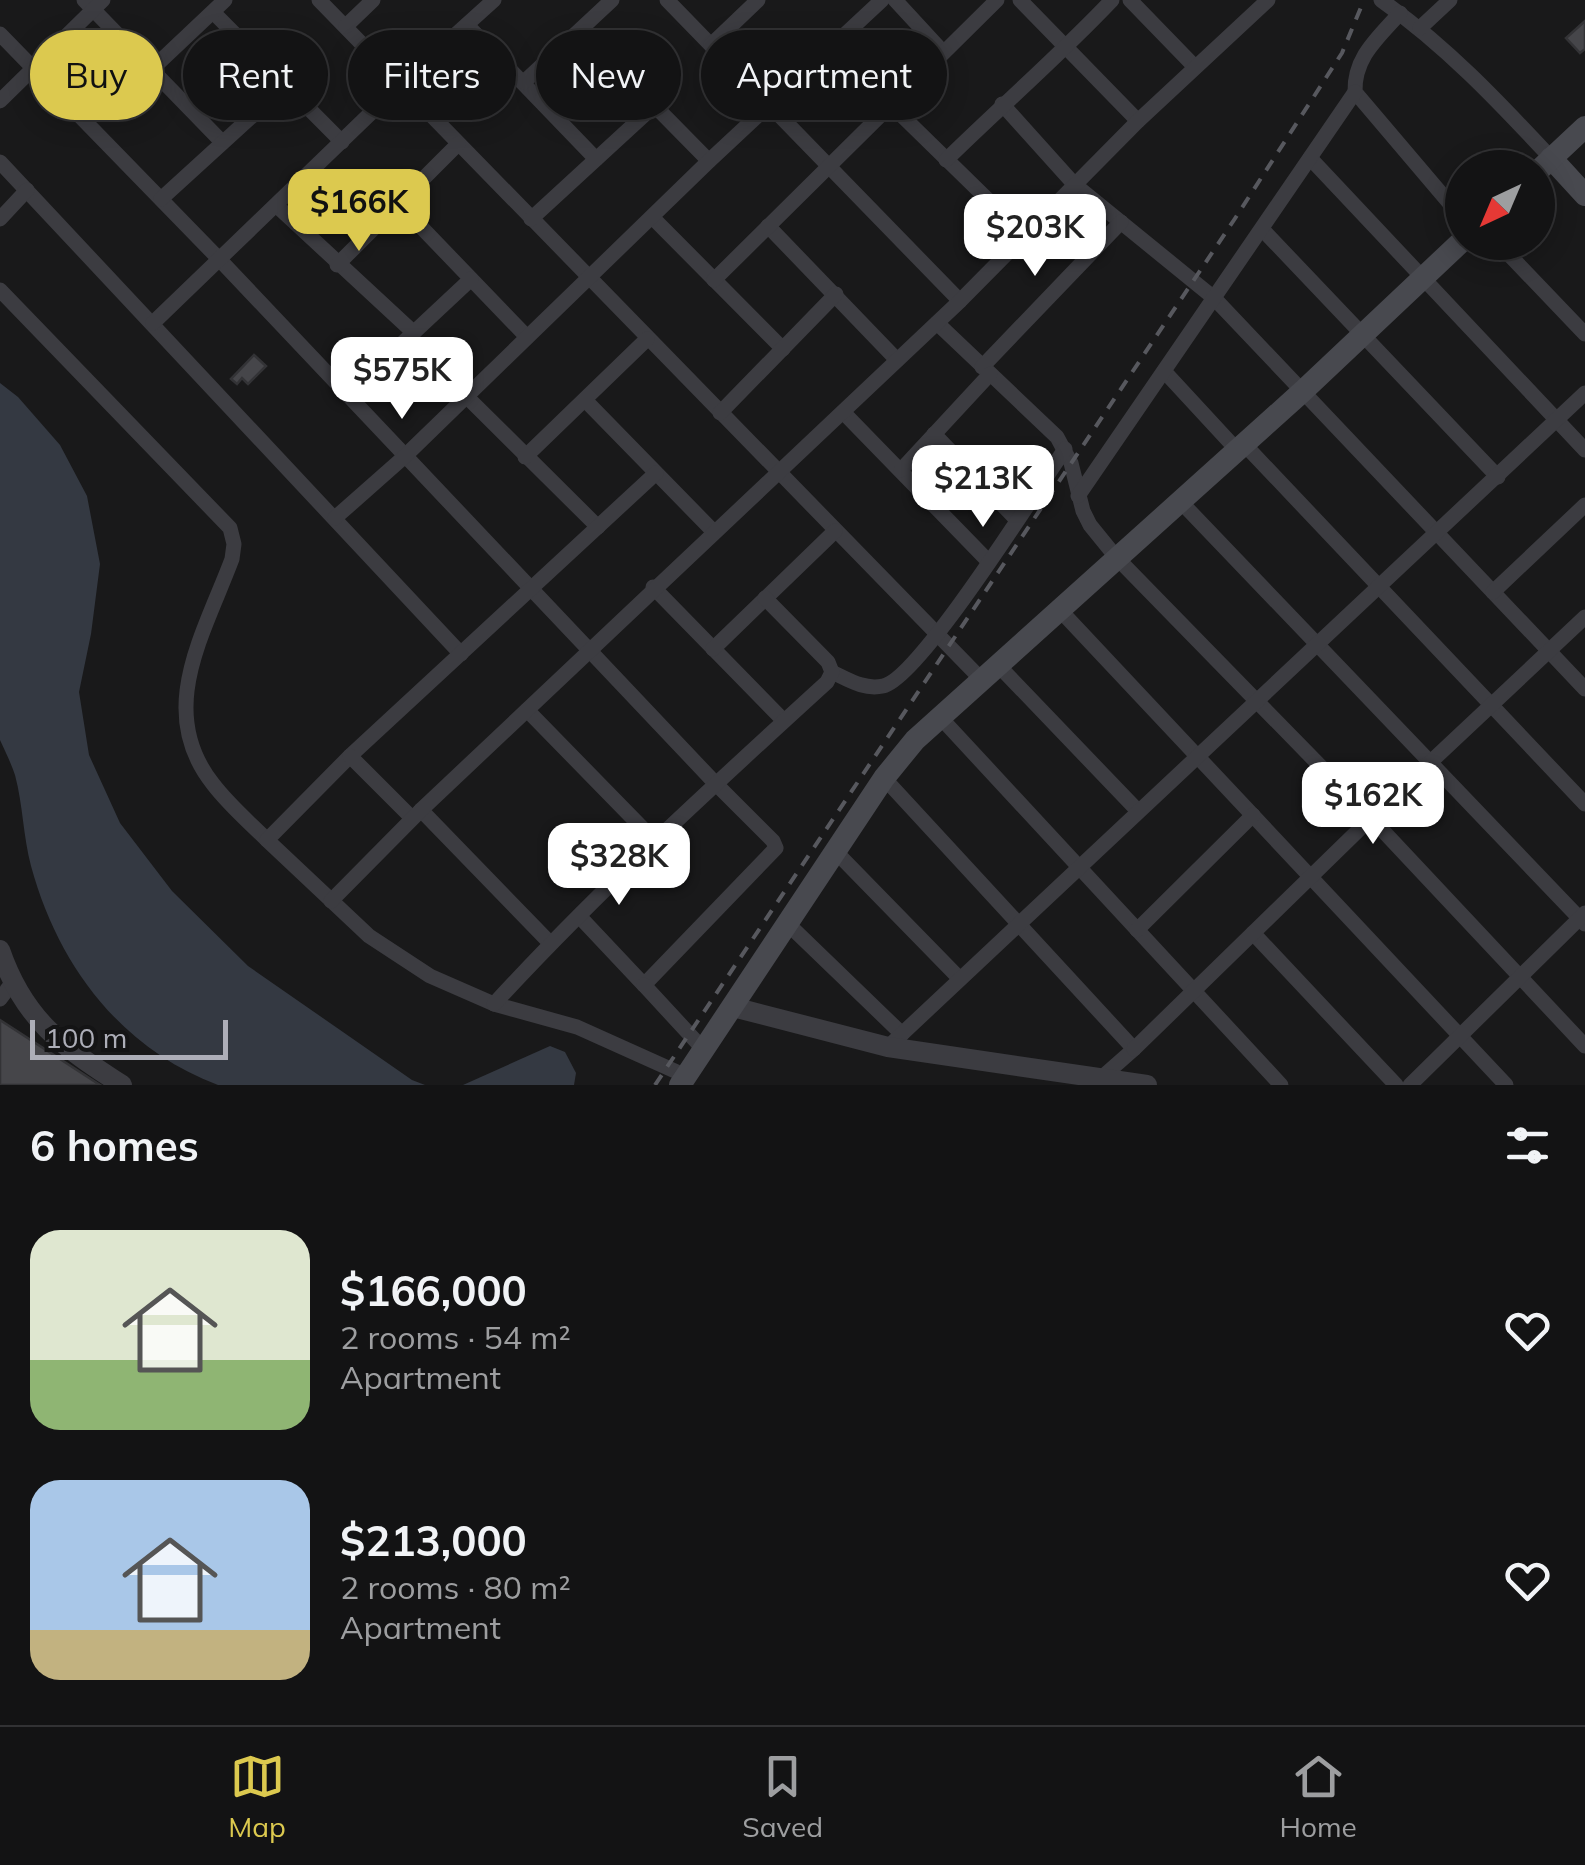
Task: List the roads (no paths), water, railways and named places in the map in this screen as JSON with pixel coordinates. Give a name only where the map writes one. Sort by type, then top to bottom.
[{"type":"main road","points":[[1555,154],[1585,127]]},
{"type":"main road","points":[[1555,172],[1585,195]]},
{"type":"main road","points":[[683,1080],[884,778],[915,740],[1303,391],[1445,257]]},
{"type":"street","points":[[319,0],[350,30]]},
{"type":"street","points":[[346,26],[373,0]]},
{"type":"street","points":[[462,30],[494,0]]},
{"type":"street","points":[[582,30],[612,0]]},
{"type":"street","points":[[666,0],[701,35]]},
{"type":"street","points":[[727,30],[758,0]]},
{"type":"street","points":[[850,30],[882,0]]},
{"type":"street","points":[[895,0],[923,30]]},
{"type":"street","points":[[947,48],[997,0]]},
{"type":"street","points":[[1020,0],[1138,121]]},
{"type":"street","points":[[946,160],[1112,0]]},
{"type":"street","points":[[1130,0],[1195,67]]},
{"type":"street","points":[[1382,0],[1420,28],[1499,102],[1534,150]]},
{"type":"street","points":[[1420,28],[1450,0]]},
{"type":"street","points":[[68,30],[93,3],[117,30]]},
{"type":"street","points":[[331,901],[713,531],[960,300],[1258,3]]},
{"type":"street","points":[[163,59],[219,6],[239,30]]},
{"type":"street","points":[[1400,13],[1361,57],[1354,74],[1355,92],[1445,198]]},
{"type":"street","points":[[468,25],[596,159]]},
{"type":"street","points":[[0,34],[30,65]]},
{"type":"street","points":[[0,101],[30,71]]},
{"type":"street","points":[[524,82],[536,71]]},
{"type":"street","points":[[163,80],[222,142]]},
{"type":"street","points":[[1078,496],[1355,92]]},
{"type":"street","points":[[1002,104],[1074,184],[1214,298],[1585,689]]},
{"type":"street","points":[[83,120],[716,784],[774,840],[776,848],[644,985]]},
{"type":"street","points":[[161,200],[247,120]]},
{"type":"street","points":[[320,120],[342,142]]},
{"type":"street","points":[[153,323],[364,120]]},
{"type":"street","points":[[436,120],[938,635],[990,672],[1138,811]]},
{"type":"street","points":[[531,219],[639,120]]},
{"type":"street","points":[[668,120],[709,161]]},
{"type":"street","points":[[336,518],[753,120]]},
{"type":"street","points":[[784,120],[960,300]]},
{"type":"street","points":[[714,280],[876,120]]},
{"type":"street","points":[[906,120],[1023,234]]},
{"type":"street","points":[[338,265],[458,144]]},
{"type":"street","points":[[1310,158],[1585,450]]},
{"type":"street","points":[[0,162],[462,654]]},
{"type":"street","points":[[0,219],[27,190]]},
{"type":"street","points":[[400,205],[526,337]]},
{"type":"street","points":[[277,206],[413,332]]},
{"type":"street","points":[[654,218],[783,349]]},
{"type":"street","points":[[901,470],[1121,222]]},
{"type":"street","points":[[768,226],[897,360]]},
{"type":"street","points":[[1262,228],[1498,477]]},
{"type":"street","points":[[1514,260],[1585,334]]},
{"type":"street","points":[[347,395],[471,279]]},
{"type":"street","points":[[0,290],[230,528],[232,559],[189,673],[184,702],[186,734],[196,760],[212,783],[331,901],[403,960],[464,993],[577,1026],[683,1080]]},
{"type":"street","points":[[720,413],[836,294]]},
{"type":"street","points":[[936,323],[1058,437],[1090,525],[1116,557],[1258,700],[1585,1046]]},
{"type":"street","points":[[526,456],[646,339]]},
{"type":"street","points":[[1164,371],[1379,587],[1585,804]]},
{"type":"street","points":[[895,1040],[1585,393]]},
{"type":"street","points":[[467,397],[598,527]]},
{"type":"street","points":[[585,400],[713,531]]},
{"type":"street","points":[[843,412],[988,562]]},
{"type":"street","points":[[934,434],[1017,520]]},
{"type":"street","points":[[766,598],[828,662],[832,672],[859,686],[885,686],[904,675],[938,635],[1065,449]]},
{"type":"street","points":[[267,840],[350,756],[656,473]]},
{"type":"street","points":[[1180,501],[1583,919],[1410,1085]]},
{"type":"street","points":[[1494,592],[1585,505]]},
{"type":"street","points":[[713,648],[836,532]]},
{"type":"street","points":[[654,588],[784,721]]},
{"type":"street","points":[[1059,610],[1506,1085]]},
{"type":"street","points":[[1100,1079],[1585,617]]},
{"type":"street","points":[[494,1004],[550,943],[827,682],[832,672]]},
{"type":"street","points":[[527,710],[655,841]]},
{"type":"street","points":[[940,718],[1281,1085]]},
{"type":"street","points":[[350,756],[417,814],[550,943]]},
{"type":"street","points":[[884,778],[1134,1049]]},
{"type":"street","points":[[1137,930],[1253,815]]},
{"type":"street","points":[[836,852],[960,978]]},
{"type":"street","points":[[579,916],[704,1050]]},
{"type":"street","points":[[788,924],[895,1040]]},
{"type":"street","points":[[1253,933],[1396,1085]]},
{"type":"street","points":[[3,971],[52,1036],[122,1085]]},
{"type":"street","points":[[733,1007],[1148,1085]]},
{"type":"railway","points":[[655,1085],[1234,220],[1342,53],[1364,0]]}]
